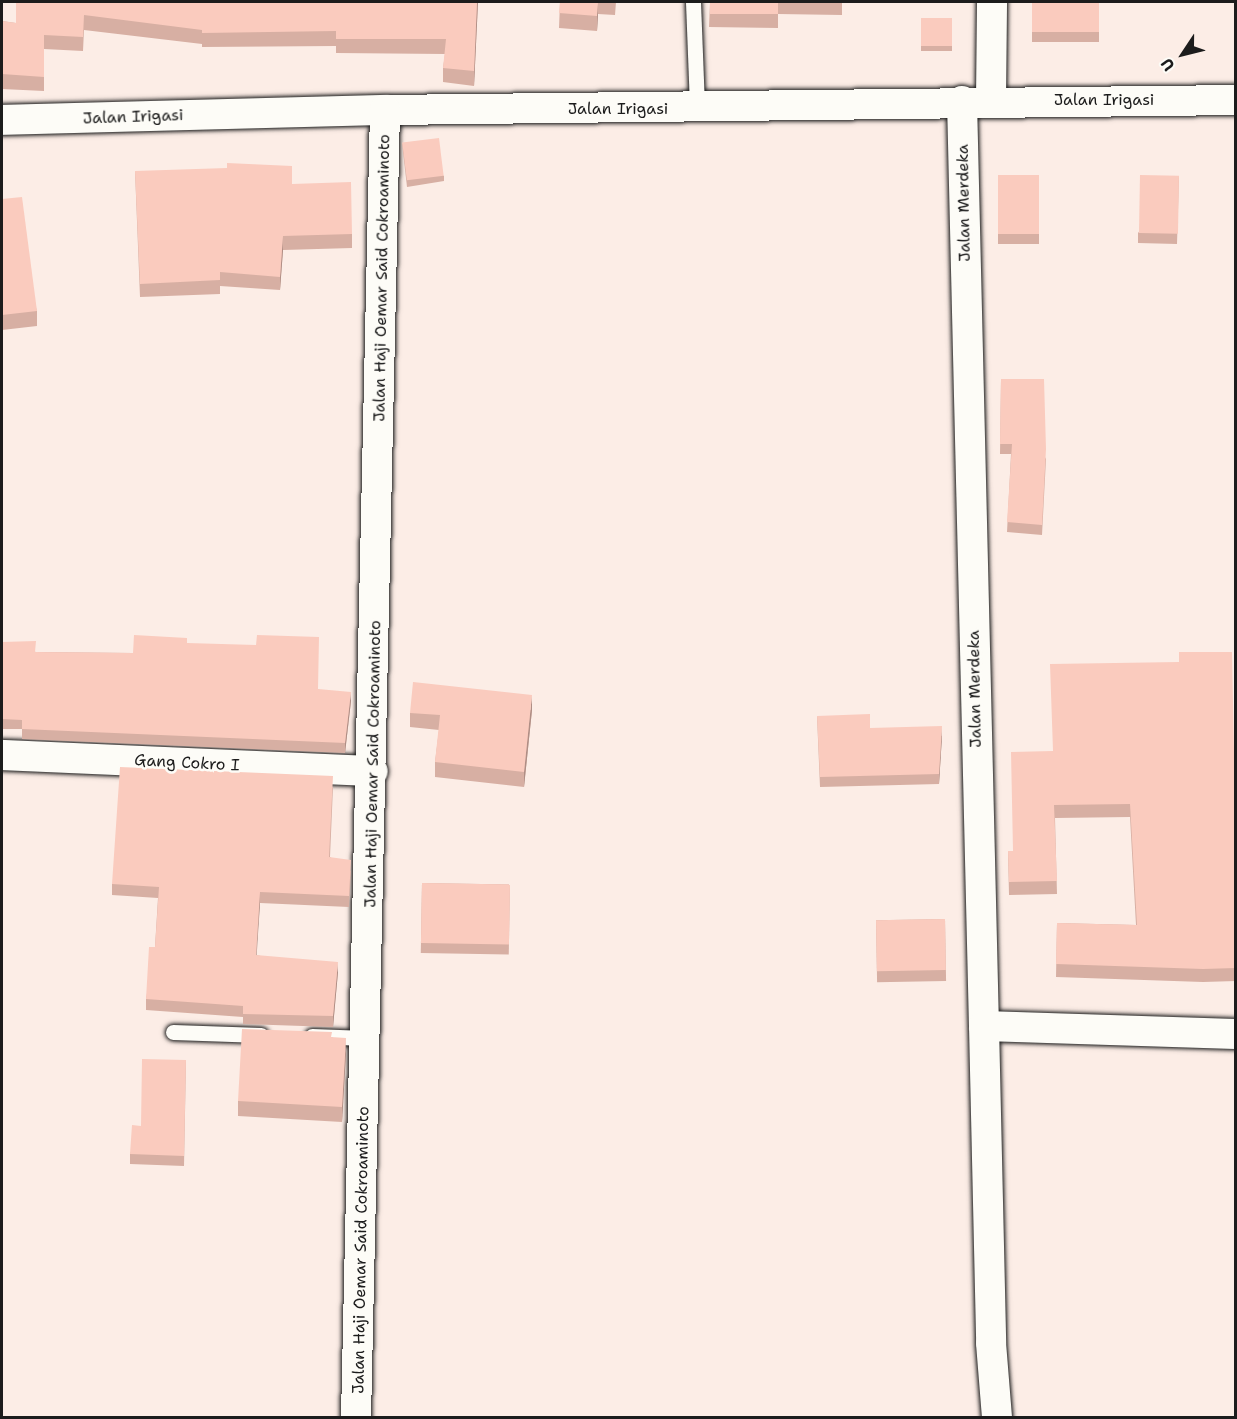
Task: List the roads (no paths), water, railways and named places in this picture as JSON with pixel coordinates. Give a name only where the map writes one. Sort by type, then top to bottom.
[{"type":"street","name":"Jalan Merdeka","points":[[992,2],[977,101],[984,1026],[992,1343],[997,1418]]},
{"type":"street","name":"Jalan Irigasi","points":[[2,120],[385,110],[697,108],[977,101],[1236,100]]},
{"type":"street","name":"Jalan Haji Oemar Said Cokroaminoto","points":[[356,1418],[373,771],[385,110]]},
{"type":"street","name":"Gang Cokro I","points":[[2,754],[373,771]]},
{"type":"street","points":[[984,1026],[1236,1034]]},
{"type":"lane","points":[[693,2],[697,108]]},
{"type":"lane","points":[[173,1032],[275,1035]]},
{"type":"lane","points":[[298,1036],[366,1038]]}]
